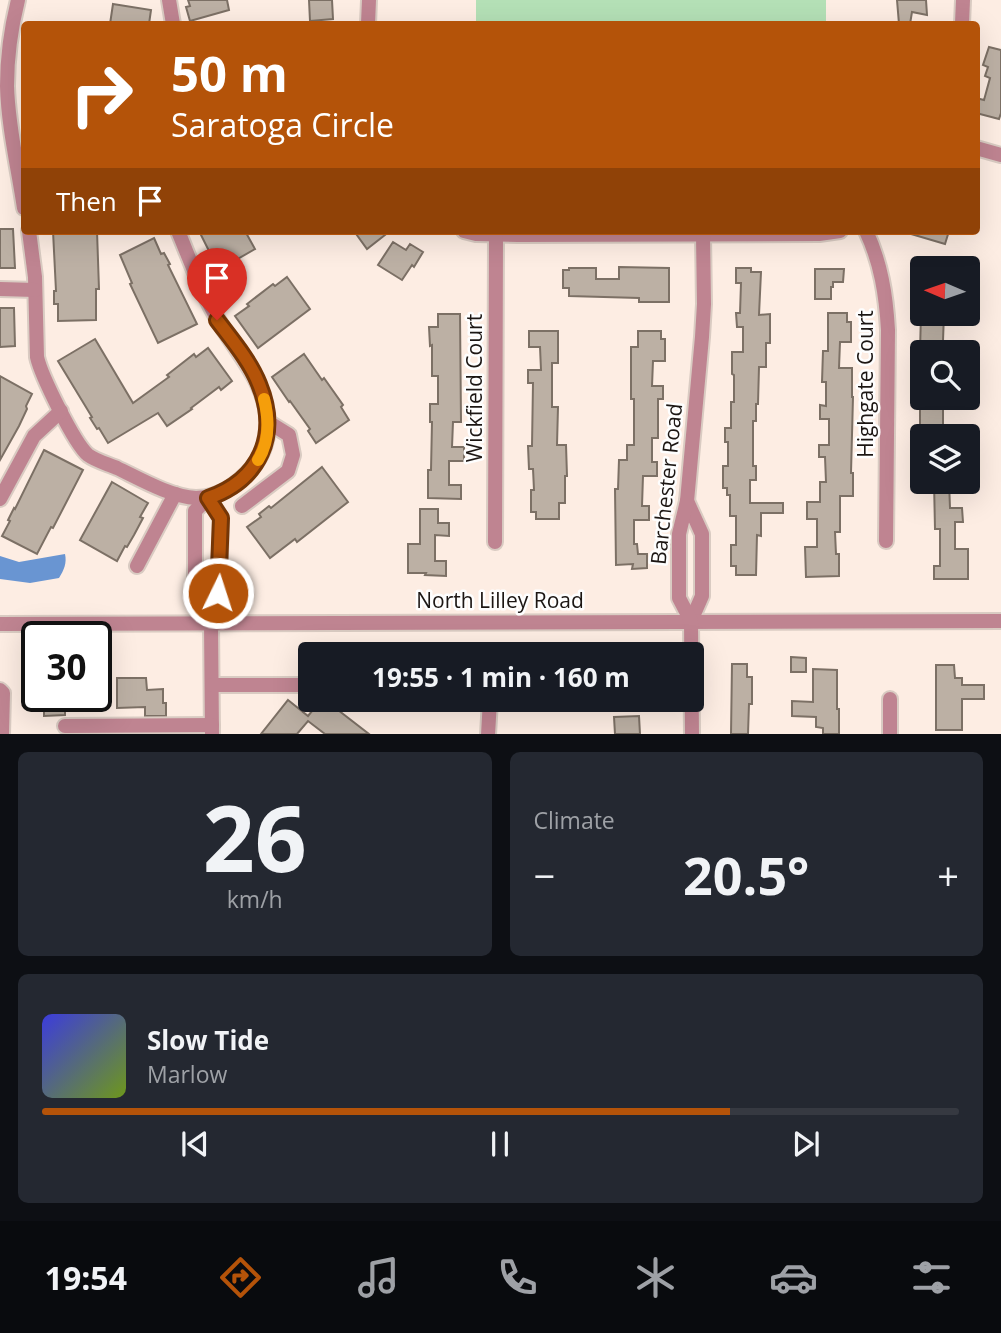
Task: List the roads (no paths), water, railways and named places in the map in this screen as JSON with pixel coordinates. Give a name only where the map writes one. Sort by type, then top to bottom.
[{"type":"street","points":[[18,0],[13,19],[7,88],[21,189]]},
{"type":"street","points":[[169,0],[172,21]]},
{"type":"street","points":[[368,21],[369,0]]},
{"type":"street","points":[[962,21],[963,0]]},
{"type":"street","points":[[980,149],[1001,155]]},
{"type":"street","points":[[30,235],[35,277],[39,366],[79,443],[88,454],[175,494],[208,498],[220,494],[254,468],[267,439],[268,422],[259,384],[217,320],[180,235]]},
{"type":"street","name":"Wickfield Court","points":[[495,542],[496,235]]},
{"type":"street","name":"Barchester Road","points":[[692,734],[691,621],[679,598],[679,534],[687,501],[704,304],[704,235]]},
{"type":"street","name":"Highgate Court","points":[[868,235],[879,263],[887,306],[886,541]]},
{"type":"street","points":[[0,289],[35,290]]},
{"type":"street","points":[[0,499],[34,436],[61,411]]},
{"type":"street","points":[[242,506],[288,471],[293,455],[289,435],[268,422]]},
{"type":"street","points":[[136,566],[175,494]]},
{"type":"street","points":[[65,726],[212,730],[211,623],[219,587],[221,518],[208,498]]},
{"type":"street","points":[[208,498],[195,511],[195,592],[211,623]]},
{"type":"street","points":[[687,501],[702,534],[702,596],[691,621]]},
{"type":"street","name":"North Lilley Road","points":[[0,624],[1001,621]]},
{"type":"street","points":[[212,685],[298,685]]},
{"type":"street","points":[[0,690],[3,693],[2,734]]},
{"type":"street","points":[[890,699],[890,734]]},
{"type":"street","points":[[488,734],[489,712]]},
{"type":"water","points":[[65,554],[65,566],[59,578],[30,583],[0,579],[0,556],[19,562]]}]
